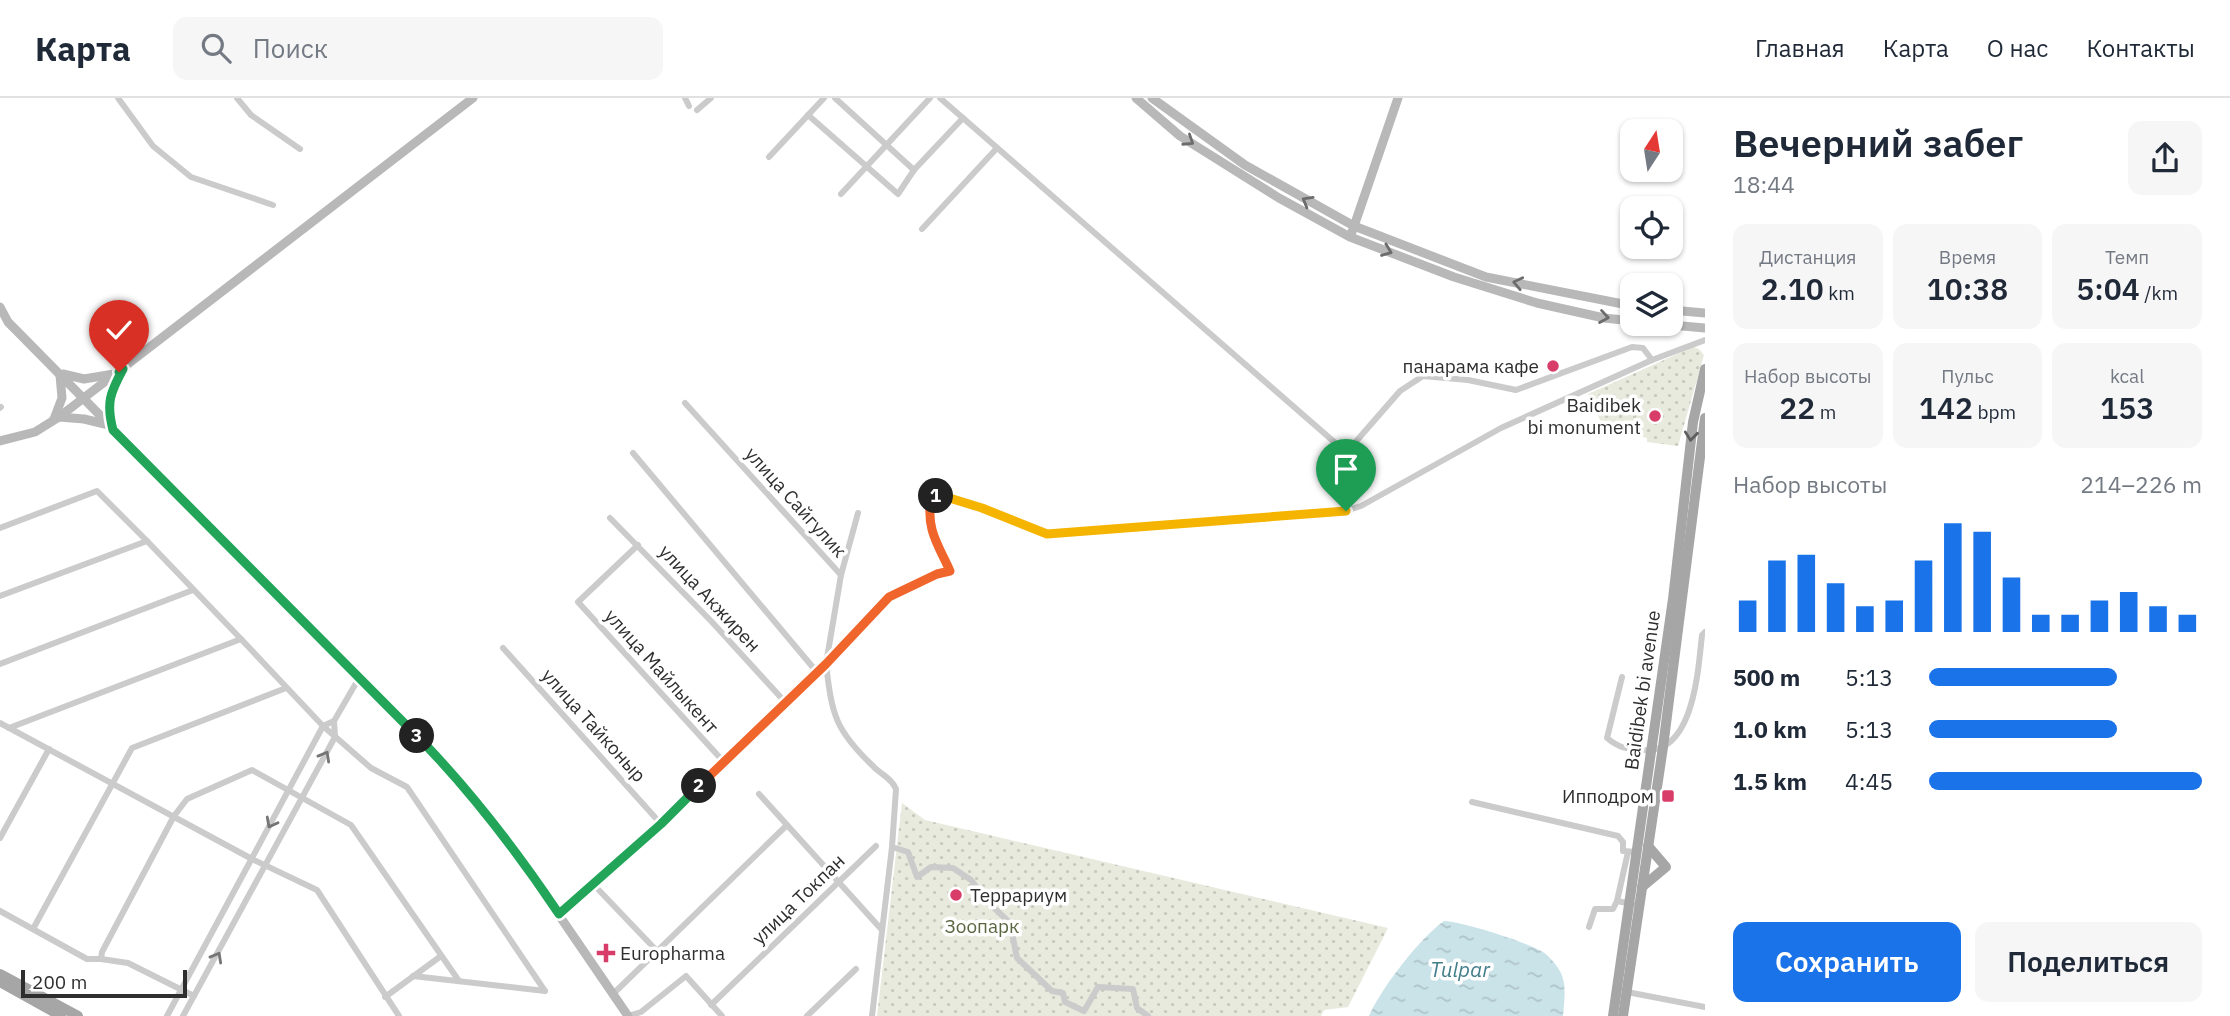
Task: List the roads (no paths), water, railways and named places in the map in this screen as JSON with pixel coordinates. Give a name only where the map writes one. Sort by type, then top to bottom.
[{"type":"main road","points":[[0,442],[35,432],[56,419],[473,98]]},
{"type":"main road","points":[[1136,98],[1180,136],[1279,198],[1350,237],[1454,277],[1537,303],[1620,320]]},
{"type":"main road","points":[[1152,98],[1245,165],[1354,226],[1486,276],[1620,303]]},
{"type":"main road","points":[[1350,237],[1398,98]]},
{"type":"main road","points":[[0,307],[8,322],[111,428],[457,777],[512,845],[628,1016]]},
{"type":"main road","points":[[1683,311],[1705,313]]},
{"type":"main road","points":[[1683,326],[1705,328]]},
{"type":"main road","name":"Baidibek bi avenue","points":[[1623,1016],[1622,991],[1634,904],[1632,852],[1652,751],[1693,422],[1705,369]]},
{"type":"main road","points":[[58,371],[68,377],[84,379],[121,371]]},
{"type":"main road","points":[[56,419],[62,398],[58,371]]},
{"type":"main road","points":[[111,428],[110,398],[121,371]]},
{"type":"main road","name":"Baidibek bi avenue","points":[[1634,904],[1642,887],[1663,747],[1705,418]]},
{"type":"main road","points":[[56,419],[84,419],[111,428]]},
{"type":"main road","points":[[1642,887],[1666,867],[1648,846]]},
{"type":"main road","points":[[0,974],[78,1016]]},
{"type":"main road","points":[[0,982],[61,1016]]},
{"type":"main road","name":"Baidibek bi avenue","points":[[1613,1016],[1622,991]]},
{"type":"street","points":[[118,98],[153,146],[191,177],[273,205]]},
{"type":"street","points":[[237,98],[251,115],[300,149]]},
{"type":"street","points":[[685,98],[689,106]]},
{"type":"street","points":[[697,110],[711,98]]},
{"type":"street","points":[[769,157],[824,98]]},
{"type":"street","points":[[835,98],[914,170]]},
{"type":"street","points":[[841,194],[930,98]]},
{"type":"street","points":[[940,98],[1340,447],[1352,446],[1400,391],[1423,376],[1468,380],[1517,390],[1632,347],[1643,348],[1652,360]]},
{"type":"street","points":[[808,115],[898,194],[914,170],[963,118]]},
{"type":"street","points":[[922,229],[997,148]]},
{"type":"street","points":[[559,914],[661,824],[826,664],[889,597],[937,574],[950,571],[932,536],[931,498],[937,496],[982,508],[1047,534],[1346,511],[1362,506],[1501,428],[1652,360],[1705,340]]},
{"type":"street","name":"улица Сайгулик","points":[[685,403],[841,575],[826,664],[831,702],[846,738],[875,769],[892,781],[896,789],[892,847],[872,1016]]},
{"type":"street","points":[[632,453],[816,671]]},
{"type":"street","points":[[0,528],[97,491],[323,726],[371,768],[407,787],[545,991],[413,976]]},
{"type":"street","points":[[841,575],[858,513]]},
{"type":"street","name":"улица Акжирен","points":[[610,518],[785,702]]},
{"type":"street","points":[[0,596],[147,541]]},
{"type":"street","name":"улица Майлыкент","points":[[638,545],[578,602],[723,761]]},
{"type":"street","points":[[0,664],[193,590]]},
{"type":"street","points":[[1622,677],[1607,738],[1618,748],[1652,751],[1663,747],[1683,730],[1698,691],[1704,634]]},
{"type":"street","points":[[9,727],[241,639]]},
{"type":"street","name":"улица Тайконыр","points":[[503,648],[661,824]]},
{"type":"street","points":[[183,1016],[335,737],[334,721],[359,678]]},
{"type":"street","points":[[33,929],[134,746],[286,688]]},
{"type":"street","points":[[167,1016],[323,726],[334,721]]},
{"type":"street","points":[[0,723],[252,859],[317,890],[399,1016]]},
{"type":"street","points":[[0,838],[49,750]]},
{"type":"street","points":[[101,959],[174,816],[187,799],[252,769],[351,825],[459,981]]},
{"type":"street","points":[[759,794],[882,930]]},
{"type":"street","points":[[1472,802],[1618,836],[1623,842],[1623,851],[1632,852],[1617,901],[1613,909],[1595,909],[1589,928]]},
{"type":"street","points":[[613,994],[787,825]]},
{"type":"street","name":"улица Токпан","points":[[711,1005],[876,846]]},
{"type":"street","points":[[892,847],[908,852],[917,877],[931,867],[953,868],[971,880],[1010,923],[1017,958],[1052,991],[1063,993],[1065,1002],[1084,1011],[1098,987],[1133,989],[1138,1008],[1147,1016]]},
{"type":"street","points":[[594,885],[656,950]]},
{"type":"street","points":[[1617,901],[1634,904]]},
{"type":"street","points":[[0,911],[88,959],[128,963],[194,996]]},
{"type":"street","points":[[385,997],[441,956]]},
{"type":"street","points":[[807,1016],[856,970]]},
{"type":"street","points":[[628,1016],[641,1012],[687,976],[722,1016]]},
{"type":"street","points":[[1622,991],[1705,1006]]},
{"type":"water","name":"Tulpar","points":[[1444,921],[1495,933],[1546,954],[1563,978],[1563,1016],[1369,1016],[1402,964]]},
{"type":"place","name":"панарама кафе","points":[[1553,366]]},
{"type":"place","name":"Baidibek bi monument","points":[[1655,416]]},
{"type":"place","name":"Ипподром","points":[[1668,796]]},
{"type":"place","name":"Террариум","points":[[956,895]]},
{"type":"place","name":"Europharma","points":[[606,953]]},
{"type":"park label","name":"Зоопарк","points":[[982,926]]}]
